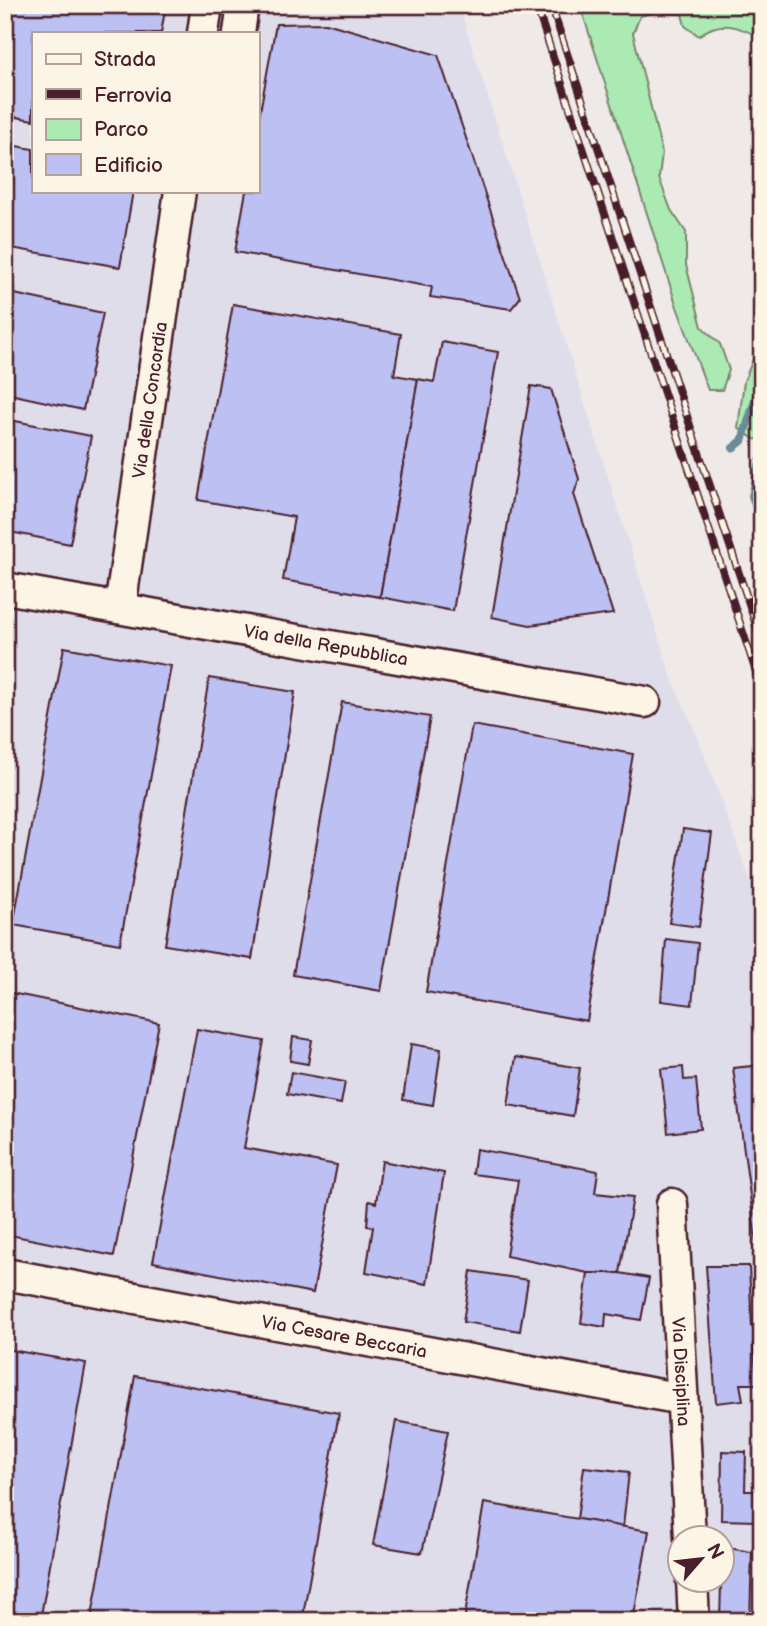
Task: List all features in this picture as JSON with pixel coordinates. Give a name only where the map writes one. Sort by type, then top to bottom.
[{"type":"street","points":[[202,32],[206,5]]},
{"type":"street","points":[[239,32],[243,5]]},
{"type":"street","name":"Via della Concordia","points":[[120,608],[180,192]]},
{"type":"street","name":"Via della Repubblica","points":[[5,588],[645,702]]},
{"type":"street","name":"Via Disciplina","points":[[672,1204],[689,1524]]},
{"type":"street","name":"Via Cesare Beccaria","points":[[5,1275],[682,1399]]},
{"type":"street","points":[[693,1594],[694,1621]]},
{"type":"shaded area","points":[[5,5],[459,5],[671,676],[698,737],[762,913],[762,1621],[5,1621]]},
{"type":"green space","points":[[580,5],[762,5],[762,38],[730,26],[715,27],[699,36],[685,26],[682,14],[656,12],[640,16],[633,33],[662,153],[659,178],[671,210],[686,232],[686,265],[702,327],[720,344],[729,370],[722,390],[708,390],[677,307]]},
{"type":"green space","points":[[762,338],[762,440],[754,439],[738,428],[744,381]]},
{"type":"building","points":[[5,5],[166,5],[161,32],[32,32],[32,120],[5,115]]},
{"type":"building","points":[[326,23],[438,55],[520,298],[511,309],[430,297],[432,287],[235,252],[246,192],[259,192],[259,117],[276,24]]},
{"type":"building","points":[[5,144],[32,149],[32,192],[133,192],[120,267],[5,247]]},
{"type":"building","points":[[5,292],[103,313],[83,410],[5,393]]},
{"type":"building","points":[[233,304],[401,334],[394,375],[418,379],[380,597],[283,580],[294,517],[198,500]]},
{"type":"building","points":[[442,342],[498,352],[453,611],[380,597],[418,379],[434,382]]},
{"type":"building","points":[[531,386],[551,389],[579,479],[574,494],[613,614],[530,625],[492,617]]},
{"type":"building","points":[[5,419],[91,436],[70,544],[5,531]]},
{"type":"building","points":[[64,647],[171,666],[120,944],[13,925]]},
{"type":"building","points":[[209,678],[295,692],[252,959],[165,945]]},
{"type":"building","points":[[342,702],[430,717],[381,991],[293,975]]},
{"type":"building","points":[[472,725],[633,754],[587,1021],[426,992]]},
{"type":"building","points":[[683,829],[712,833],[699,927],[669,923]]},
{"type":"building","points":[[666,939],[698,943],[692,1005],[661,1001]]},
{"type":"building","points":[[11,993],[159,1023],[114,1256],[5,1234],[5,1025]]},
{"type":"building","points":[[197,1029],[264,1041],[244,1148],[337,1165],[313,1293],[153,1262]]},
{"type":"building","points":[[293,1037],[312,1040],[308,1064],[290,1061]]},
{"type":"building","points":[[411,1044],[441,1049],[433,1105],[403,1100]]},
{"type":"building","points":[[516,1057],[580,1068],[573,1116],[508,1105]]},
{"type":"building","points":[[762,1065],[762,1286],[733,1068]]},
{"type":"building","points":[[683,1067],[684,1080],[696,1079],[701,1129],[668,1133],[661,1069]]},
{"type":"building","points":[[291,1072],[345,1082],[341,1104],[287,1094]]},
{"type":"building","points":[[476,1149],[598,1171],[595,1193],[633,1197],[620,1273],[588,1273],[506,1256],[518,1180],[473,1174]]},
{"type":"building","points":[[382,1161],[444,1173],[427,1284],[366,1272],[373,1227],[367,1226],[369,1201],[376,1203]]},
{"type":"building","points":[[706,1266],[749,1266],[752,1327],[762,1328],[762,1343],[753,1344],[758,1384],[740,1384],[743,1400],[716,1403]]},
{"type":"building","points":[[471,1271],[528,1280],[520,1331],[463,1322]]},
{"type":"building","points":[[588,1273],[620,1273],[649,1278],[641,1320],[606,1314],[605,1327],[581,1323]]},
{"type":"building","points":[[5,1349],[86,1363],[40,1621],[5,1621]]},
{"type":"building","points":[[135,1376],[339,1413],[302,1621],[91,1621]]},
{"type":"building","points":[[396,1421],[448,1431],[422,1553],[373,1545]]},
{"type":"building","points":[[722,1451],[746,1452],[745,1491],[755,1491],[755,1521],[721,1520]]},
{"type":"building","points":[[584,1467],[629,1472],[623,1527],[577,1519]]},
{"type":"building","points":[[484,1503],[649,1531],[633,1621],[464,1621]]},
{"type":"building","points":[[736,1549],[752,1552],[750,1621],[720,1621],[721,1594],[736,1594]]},
{"type":"waterway","points":[[733,448],[742,441],[762,378]]},
{"type":"waterway","points":[[762,454],[752,496],[762,525]]},
{"type":"railway","points":[[536,5],[762,690]]},
{"type":"railway","points":[[551,5],[762,643]]}]
